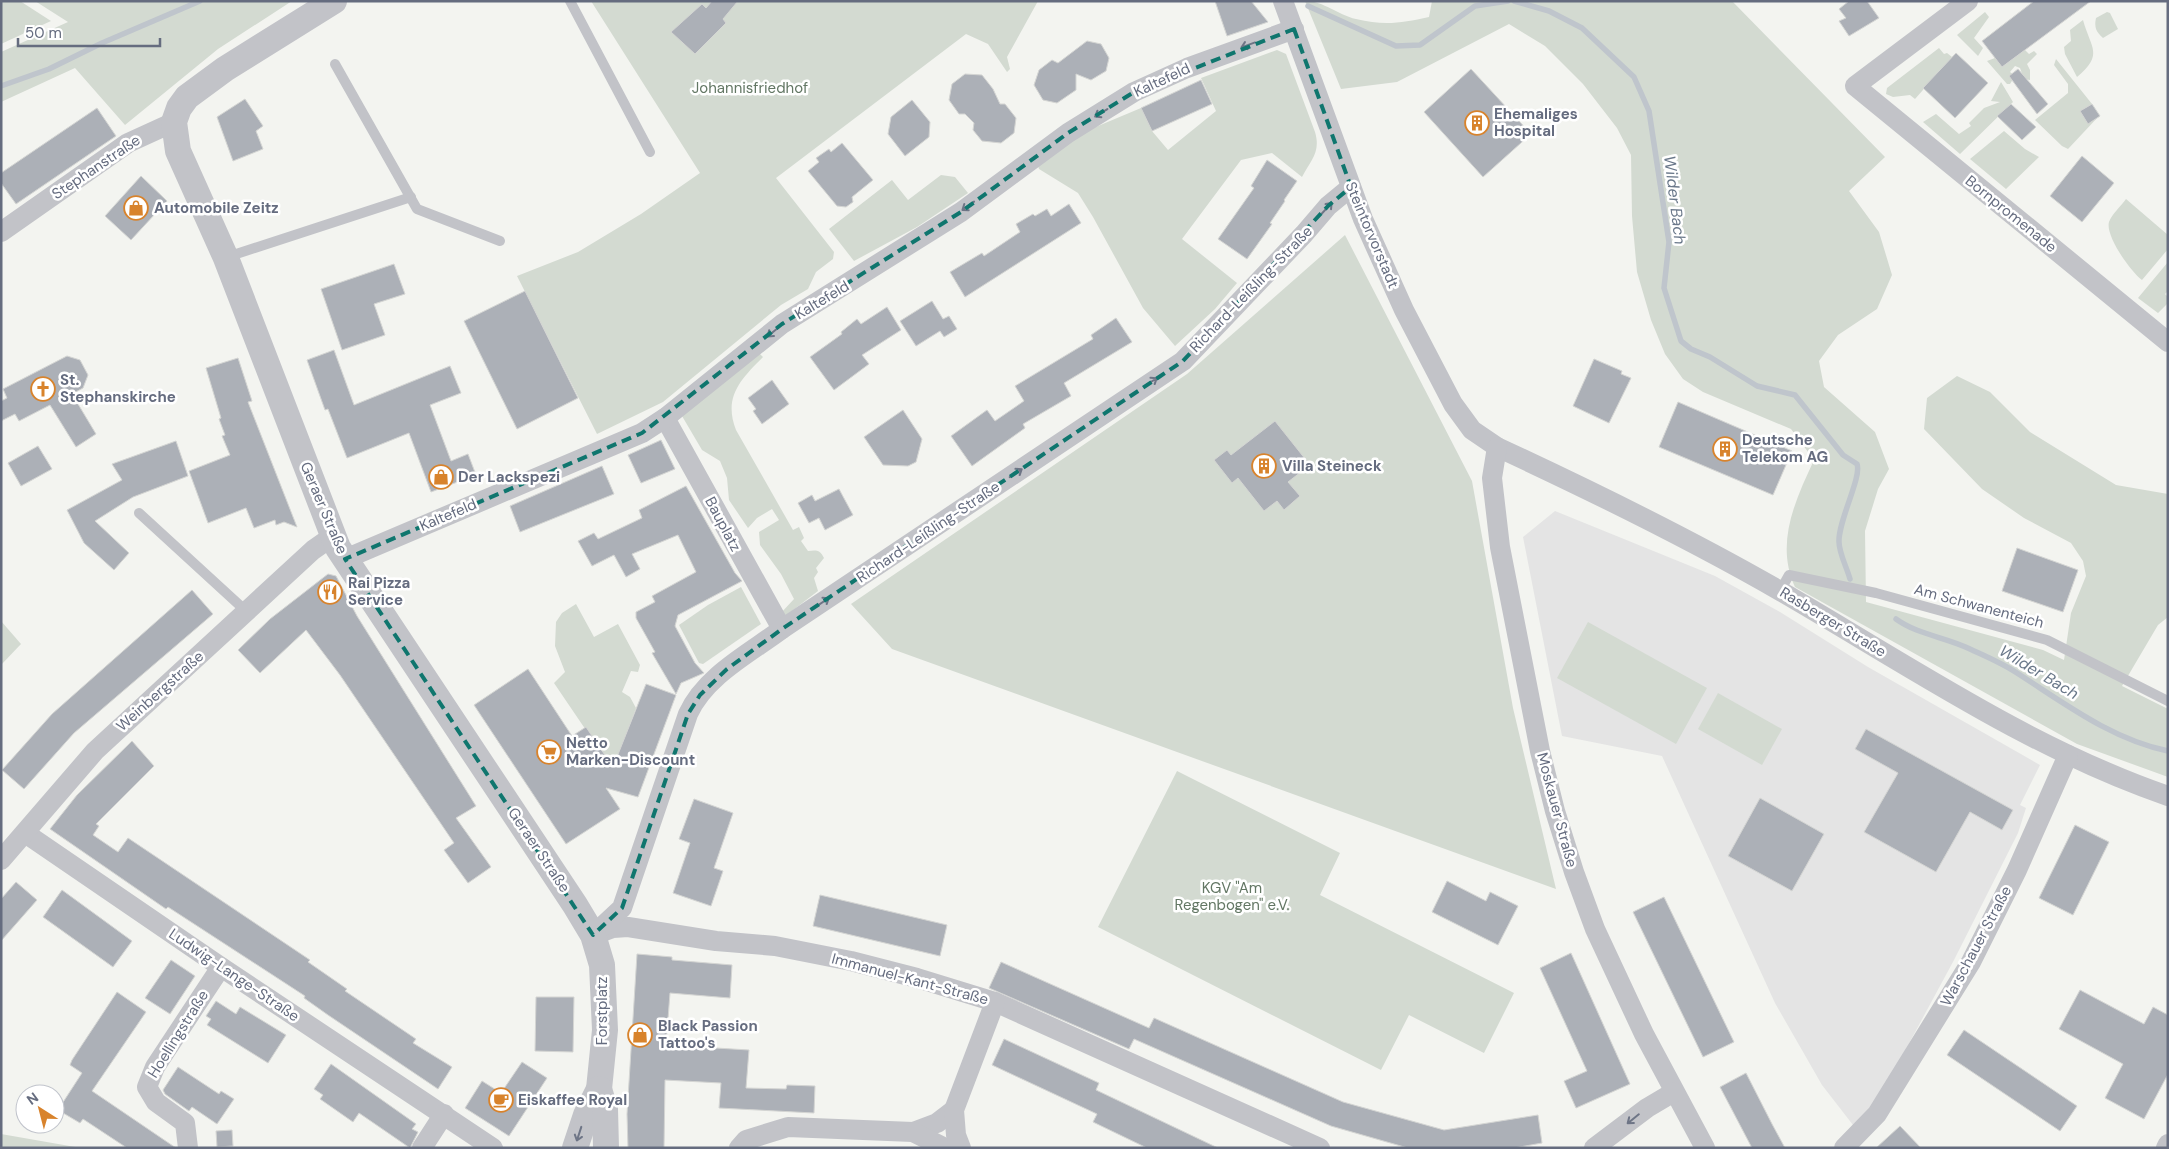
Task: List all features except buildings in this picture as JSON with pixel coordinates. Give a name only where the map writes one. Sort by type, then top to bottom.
[{"type":"street","points":[[174,122],[179,108],[198,88],[334,1]]},
{"type":"street","name":"Bornpromenade","points":[[1968,1],[1855,86],[2168,342]]},
{"type":"street","name":"Steintorvorstadt","points":[[1289,16],[1351,187],[1400,302],[1454,404],[1472,430],[1497,447]]},
{"type":"street","name":"Kaltefeld","points":[[345,560],[642,434],[665,418],[782,324],[961,212],[1076,128],[1134,92],[1289,16]]},
{"type":"street","name":"Stephanstraße","points":[[1,232],[128,143],[174,122]]},
{"type":"street","name":"Geraer Straße","points":[[174,122],[178,151],[226,258],[333,536],[345,560],[575,905],[593,935]]},
{"type":"street","name":"Richard-Leißling-Straße","points":[[593,935],[622,908],[692,704],[727,668],[782,629],[1182,361],[1304,234],[1328,206],[1351,187]]},
{"type":"street","name":"Bauplatz","points":[[665,418],[782,629]]},
{"type":"street","name":"Rasberger Straße","points":[[1497,447],[1664,528],[1780,591],[1993,717],[2068,755],[2168,796]]},
{"type":"street","name":"Moskauer Straße","points":[[1497,447],[1492,478],[1500,546],[1540,751],[1555,811],[1574,872],[1595,929],[1644,1034],[1705,1148]]},
{"type":"street","name":"Weinbergstraße","points":[[1,860],[95,751],[313,550],[333,536]]},
{"type":"street","name":"Warschauer Straße","points":[[1844,1148],[1877,1114],[1971,962],[2017,870],[2068,755]]},
{"type":"street","name":"Ludwig-Lange-Straße","points":[[25,833],[221,967],[493,1148]]},
{"type":"street","name":"Immanuel-Kant-Straße","points":[[593,935],[613,928],[628,927],[716,941],[775,946],[851,961],[917,978],[995,1002],[1320,1148]]},
{"type":"street","name":"Forstplatz","points":[[575,1148],[586,1115],[599,1089],[605,1030],[602,965],[593,935]]},
{"type":"street","name":"Hoellingstraße","points":[[188,1148],[185,1123],[156,1102],[147,1087],[155,1067],[221,967]]},
{"type":"street","points":[[961,1148],[956,1135],[954,1110],[995,1002]]},
{"type":"street","name":"Forstplatz","points":[[599,1089],[605,1109],[606,1148]]},
{"type":"street","points":[[1594,1148],[1654,1103],[1674,1092]]},
{"type":"street","points":[[739,1148],[746,1140],[788,1127],[913,1132],[937,1123],[954,1110]]},
{"type":"street","points":[[422,1148],[444,1114]]},
{"type":"street","points":[[913,1132],[945,1148]]},
{"type":"street","points":[[2166,1148],[2168,1144]]},
{"type":"lane","points":[[570,1],[650,152]]},
{"type":"lane","points":[[335,64],[417,209],[500,241]]},
{"type":"lane","points":[[226,258],[411,197]]},
{"type":"lane","points":[[139,513],[247,612]]},
{"type":"lane","name":"Am Schwanenteich","points":[[1780,591],[1790,575],[1876,593],[2047,640],[2168,701]]},
{"type":"highlighted area","points":[[1294,29],[1351,187],[1328,206],[1183,361],[782,629],[727,669],[700,695],[688,714],[622,908],[593,935],[345,559],[642,433],[782,324],[961,212],[1068,133],[1134,92]]},
{"type":"shaded area","points":[[1555,511],[1715,576],[1780,612],[1868,667],[2040,765],[2020,805],[2026,808],[2018,833],[1954,960],[1880,1097],[1853,1125],[1822,1085],[1775,1003],[1662,756],[1562,736],[1523,537]]},
{"type":"green space","points":[[1,1],[20,1],[51,21],[1,44]]},
{"type":"green space","points":[[35,1],[292,1],[218,49],[125,125],[75,68],[1,102],[1,52],[68,22]]},
{"type":"green space","name":"Johannisfriedhof","points":[[591,1],[1038,1],[1007,57],[1010,69],[1007,72],[988,44],[966,34],[776,178],[834,252],[833,259],[816,272],[808,289],[781,305],[663,402],[597,434],[517,276],[578,252],[641,214],[700,173]]},
{"type":"green space","points":[[1305,1],[1318,3],[1356,19],[1384,23],[1429,17],[1432,1],[1732,1],[1885,157],[1849,191],[1879,232],[1892,275],[1877,309],[1838,335],[1819,361],[1824,387],[1875,432],[1889,469],[1878,489],[1865,531],[1866,602],[2043,650],[2064,660],[2071,613],[2086,576],[2083,561],[2071,543],[2024,518],[1982,489],[1924,429],[1927,398],[1957,376],[1990,392],[2030,432],[2116,485],[2168,494],[2168,617],[2158,625],[2122,686],[2168,709],[2168,777],[2077,744],[1795,587],[1789,571],[1787,538],[1794,507],[1814,460],[1791,429],[1703,392],[1683,379],[1665,354],[1651,320],[1637,272],[1632,216],[1631,155],[1617,128],[1583,84],[1545,46],[1509,24],[1397,82],[1341,89]]},
{"type":"green space","points":[[1985,12],[1989,17],[1974,38],[1983,48],[1978,56],[1957,35]]},
{"type":"green space","points":[[2107,12],[2110,13],[2118,29],[2103,38],[2095,27],[2095,21],[2096,18]]},
{"type":"green space","points":[[2083,20],[2092,45],[2093,57],[2077,77],[2065,54],[2064,47],[2071,41],[2070,30]]},
{"type":"green space","points":[[1939,48],[1944,54],[1947,53],[1952,57],[1915,99],[1910,95],[1893,97],[1886,94],[1887,88]]},
{"type":"green space","points":[[1277,50],[1286,54],[1315,132],[1317,139],[1316,151],[1302,177],[1272,153],[1241,160],[1182,239],[1237,283],[1215,309],[1175,346],[1143,308],[1078,193],[1039,169],[1037,163],[1079,134],[1141,108],[1152,131],[1168,150],[1216,111],[1201,78]]},
{"type":"green space","points":[[2025,50],[2029,54],[2034,51],[2037,54],[2027,64],[2030,70],[2030,80],[2024,79],[2020,68],[2015,66],[2010,72],[2015,76],[2010,84],[2007,84],[1987,61],[1995,58],[2002,67]]},
{"type":"green space","points":[[2056,59],[2092,104],[2080,111],[2088,123],[2098,117],[2068,149],[2062,146],[2035,120],[2068,93],[2068,84],[2054,65]]},
{"type":"green space","points":[[2001,82],[2013,102],[1960,154],[1923,122],[1936,114],[1959,134],[1971,126],[1969,123],[1984,108],[2000,102],[1991,101]]},
{"type":"green space","points":[[2004,131],[2025,149],[2039,157],[2006,189],[1970,159]]},
{"type":"green space","points":[[941,175],[955,177],[968,193],[917,227],[854,261],[829,229],[892,180],[908,200]]},
{"type":"green space","points":[[2126,199],[2168,235],[2168,249],[2142,280],[2120,253],[2109,228],[2110,219]]},
{"type":"green space","points":[[1345,235],[1472,481],[1513,708],[1556,889],[892,649],[851,604],[1187,374]]},
{"type":"green space","points":[[2168,262],[2168,291],[2165,294],[2168,297],[2168,303],[2158,313],[2138,298]]},
{"type":"green space","points":[[758,352],[763,357],[741,381],[733,398],[732,408],[736,430],[793,530],[799,527],[804,538],[801,541],[808,551],[818,551],[824,558],[816,568],[818,572],[814,578],[818,591],[784,617],[780,614],[794,599],[781,574],[760,545],[759,532],[779,520],[772,509],[757,518],[748,528],[729,500],[727,478],[720,461],[702,450],[682,416]]},
{"type":"green space","points":[[741,587],[761,624],[703,664],[699,663],[679,625],[708,605]]},
{"type":"green space","points":[[576,604],[594,637],[618,624],[640,665],[638,672],[631,671],[622,692],[630,697],[636,708],[613,770],[554,683],[565,672],[555,646],[556,622],[562,613]]},
{"type":"green space","points":[[1,621],[21,644],[1,665]]},
{"type":"green space","points":[[1588,622],[1707,688],[1676,744],[1557,678]]},
{"type":"green space","points":[[1718,693],[1782,729],[1762,765],[1698,729]]},
{"type":"green space","name":"KGV \"Am Regenbogen\" e.V.","points":[[1177,771],[1340,853],[1320,895],[1514,993],[1484,1053],[1409,1015],[1381,1070],[1098,927]]},
{"type":"green space","points":[[1,1134],[81,1148],[1,1148]]},
{"type":"waterway","name":"Wilder Bach","points":[[1,86],[49,69],[102,43],[200,1]]},
{"type":"waterway","name":"Wilder Bach","points":[[1308,6],[1396,46],[1420,45],[1475,6],[1508,1]]},
{"type":"waterway","name":"Wilder Bach","points":[[1514,1],[1549,11],[1582,28],[1634,77],[1649,111],[1669,242],[1664,288],[1681,341],[1691,349],[1710,357],[1757,386],[1795,395],[1843,455],[1857,464],[1856,479],[1842,523],[1839,542],[1850,579]]},
{"type":"waterway","name":"Wilder Bach","points":[[1896,619],[1913,629],[1961,645],[2011,669],[2070,708],[2108,729],[2127,738],[2168,751]]},
{"type":"place","name":"Ehemaliges Hospital","points":[[1477,123]]},
{"type":"place","name":"Automobile Zeitz","points":[[136,208]]},
{"type":"place","name":"St. Stephanskirche","points":[[43,389]]},
{"type":"place","name":"Deutsche Telekom AG","points":[[1725,449]]},
{"type":"place","name":"Villa Steineck","points":[[1264,466]]},
{"type":"place","name":"Der Lackspezi","points":[[441,477]]},
{"type":"place","name":"Rai Pizza Service","points":[[330,592]]},
{"type":"place","name":"Netto Marken-Discount","points":[[549,752]]},
{"type":"place","name":"Black Passion Tattoo's","points":[[640,1035]]},
{"type":"place","name":"Eiskaffee Royal","points":[[501,1100]]}]
